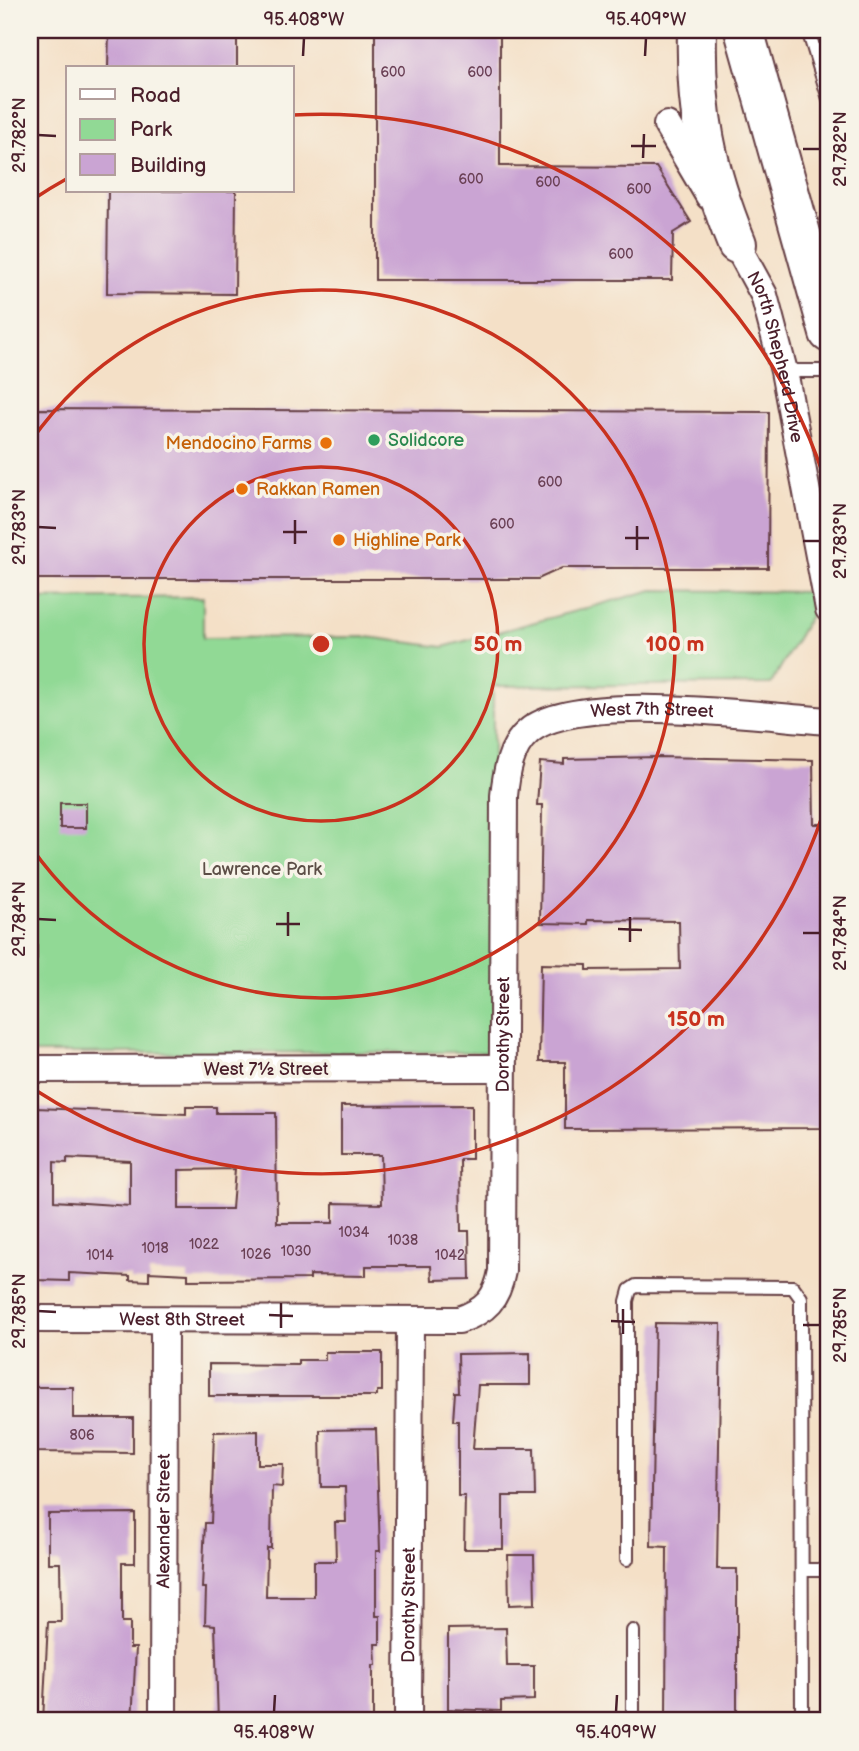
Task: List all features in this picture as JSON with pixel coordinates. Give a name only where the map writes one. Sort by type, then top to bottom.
[{"type":"main road","points":[[697,30],[696,85],[703,140],[719,199],[737,244]]},
{"type":"main road","points":[[744,30],[829,333]]},
{"type":"street","name":"North Shepherd Drive","points":[[667,125],[765,295],[784,371],[829,609]]},
{"type":"street","name":"West 7th Street","points":[[506,772],[527,732],[554,717],[588,710],[677,711],[829,721]]},
{"type":"street","name":"Dorothy Street","points":[[495,1297],[502,1270],[506,772]]},
{"type":"street","name":"West 7½ Street","points":[[30,1069],[503,1068]]},
{"type":"street","name":"West 8th Street","points":[[30,1319],[459,1320],[477,1314],[495,1297]]},
{"type":"street","name":"Alexander Street","points":[[163,1721],[164,1320]]},
{"type":"street","name":"Dorothy Street","points":[[408,1721],[410,1320]]},
{"type":"lane","points":[[808,30],[829,99]]},
{"type":"lane","points":[[784,371],[829,371]]},
{"type":"lane","points":[[30,882],[30,958]]},
{"type":"lane","points":[[627,1559],[627,1301],[630,1290],[636,1286],[793,1287],[801,1298],[802,1721]]},
{"type":"lane","points":[[802,1570],[829,1570]]},
{"type":"lane","points":[[633,1631],[633,1721]]},
{"type":"green space","name":"Lawrence Park","points":[[653,590],[808,592],[811,614],[771,684],[493,686],[493,1052],[30,1053],[30,599],[203,597],[203,638],[367,637],[443,647]]},
{"type":"building","points":[[109,30],[237,30],[237,66],[108,66]]},
{"type":"building","points":[[375,30],[500,30],[500,166],[656,167],[691,222],[673,233],[672,280],[375,280]]},
{"type":"building","points":[[108,192],[236,192],[235,294],[107,293]]},
{"type":"building","points":[[30,409],[769,412],[768,568],[562,568],[538,579],[30,579]]},
{"type":"building","points":[[657,757],[813,760],[814,824],[824,824],[825,1128],[565,1129],[565,1062],[539,1062],[541,964],[587,965],[587,970],[680,969],[679,921],[588,920],[588,924],[540,923],[542,805],[537,805],[540,762],[564,764],[564,759]]},
{"type":"building","points":[[60,803],[86,803],[86,828],[60,828]]},
{"type":"building","points":[[472,1105],[472,1159],[460,1159],[461,1231],[469,1231],[470,1279],[432,1280],[431,1266],[366,1266],[366,1276],[310,1275],[310,1279],[188,1280],[188,1274],[149,1272],[149,1281],[130,1280],[130,1276],[69,1273],[69,1281],[35,1280],[36,1108],[186,1114],[186,1107],[216,1107],[216,1113],[276,1113],[277,1223],[333,1223],[333,1203],[382,1204],[381,1155],[341,1155],[341,1106]],"holes":[[[67,1158],[130,1161],[130,1206],[54,1201],[54,1162],[67,1163]],[[235,1169],[232,1209],[179,1209],[179,1170]]]},
{"type":"building","points":[[655,1323],[721,1324],[717,1569],[737,1569],[737,1721],[666,1721],[667,1547],[651,1546]]},
{"type":"building","points":[[325,1352],[382,1352],[382,1391],[377,1391],[377,1396],[209,1396],[209,1364],[298,1365],[298,1360],[325,1360]]},
{"type":"building","points":[[530,1353],[530,1385],[478,1385],[473,1449],[534,1449],[535,1496],[503,1496],[503,1549],[464,1549],[465,1496],[458,1496],[458,1421],[453,1421],[455,1392],[459,1392],[458,1354]]},
{"type":"building","points":[[32,1387],[73,1387],[73,1418],[133,1418],[133,1453],[32,1452]]},
{"type":"building","points":[[376,1429],[380,1551],[376,1551],[376,1616],[380,1616],[380,1644],[375,1644],[376,1665],[373,1665],[373,1719],[218,1721],[215,1625],[205,1624],[206,1588],[202,1588],[205,1523],[211,1523],[214,1432],[258,1431],[258,1464],[283,1464],[282,1487],[272,1486],[271,1548],[267,1548],[266,1597],[314,1597],[314,1561],[336,1561],[335,1522],[346,1522],[345,1487],[321,1487],[320,1430]]},
{"type":"building","points":[[135,1513],[135,1563],[122,1563],[122,1622],[130,1622],[130,1648],[136,1648],[132,1721],[43,1721],[48,1622],[61,1622],[60,1563],[48,1563],[48,1514]]},
{"type":"building","points":[[508,1555],[534,1555],[535,1604],[509,1605]]},
{"type":"building","points":[[506,1628],[507,1666],[534,1666],[534,1700],[501,1701],[501,1711],[448,1709],[448,1629]]},
{"type":"place","name":"Solidcore","points":[[374,440]]},
{"type":"place","name":"Mendocino Farms","points":[[326,443]]},
{"type":"place","name":"Rakkan Ramen","points":[[242,489]]},
{"type":"place","name":"Highline Park","points":[[339,540]]}]
